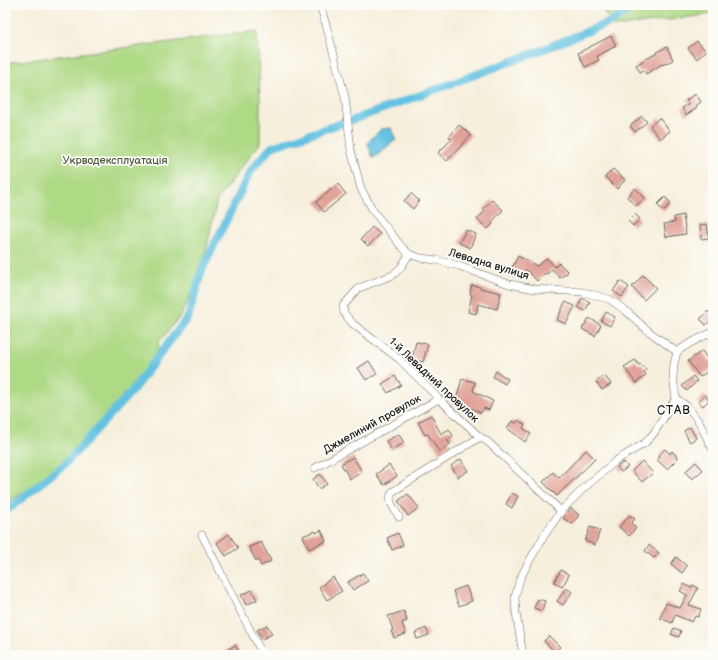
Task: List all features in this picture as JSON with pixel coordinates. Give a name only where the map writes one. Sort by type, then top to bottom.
[{"type":"street","points":[[320,5],[347,105],[351,150],[361,189],[374,212],[409,254]]},
{"type":"street","name":"Левадна вулиця","points":[[409,254],[459,266],[509,284],[535,289],[583,292],[609,299],[626,310],[646,330],[677,352]]},
{"type":"street","name":"1-й Левадний провулок","points":[[409,254],[402,266],[393,275],[359,288],[343,306],[344,313],[353,324],[399,359],[560,511]]},
{"type":"street","points":[[523,655],[515,597],[520,579],[544,536],[560,511],[585,487],[617,460],[644,443],[654,433],[676,398],[673,378],[677,352],[684,346],[713,332]]},
{"type":"street","points":[[676,398],[688,407],[699,422],[713,450]]},
{"type":"street","name":"Джмелиний провулок","points":[[315,468],[440,399]]},
{"type":"street","points":[[398,516],[390,502],[392,492],[480,437]]},
{"type":"street","points":[[202,535],[263,655]]},
{"type":"green space","points":[[599,5],[713,5],[713,14],[614,27]]},
{"type":"green space","name":"Укрводексплуатація","points":[[257,31],[260,143],[217,200],[202,270],[181,315],[158,343],[160,354],[132,391],[100,425],[42,481],[5,504],[5,63]]},
{"type":"water","points":[[391,128],[396,140],[373,158],[368,144],[370,140],[381,129]]},
{"type":"building","points":[[611,36],[616,46],[597,56],[599,60],[585,67],[578,53]]},
{"type":"building","points":[[697,41],[706,51],[697,59],[688,48]]},
{"type":"building","points":[[667,47],[673,60],[662,64],[646,74],[644,70],[640,72],[636,65]]},
{"type":"building","points":[[696,94],[701,102],[696,106],[697,108],[686,115],[682,108],[689,104],[686,100]]},
{"type":"building","points":[[642,116],[647,122],[635,132],[630,126]]},
{"type":"building","points":[[659,118],[670,131],[660,139],[650,126]]},
{"type":"building","points":[[459,125],[471,135],[447,161],[438,153],[452,139],[449,137]]},
{"type":"building","points":[[613,169],[625,180],[617,189],[605,177]]},
{"type":"building","points":[[338,184],[346,194],[324,212],[316,202]]},
{"type":"building","points":[[635,188],[645,198],[636,206],[627,197]]},
{"type":"building","points":[[411,193],[419,201],[413,209],[404,201]]},
{"type":"building","points":[[665,197],[671,203],[664,211],[657,205]]},
{"type":"building","points":[[492,200],[503,210],[488,229],[477,219],[485,211],[483,209]]},
{"type":"building","points":[[635,214],[640,219],[633,226],[628,221]]},
{"type":"building","points":[[683,215],[686,234],[666,237],[664,224],[675,222],[674,217]]},
{"type":"building","points":[[707,224],[709,238],[701,239],[700,225]]},
{"type":"building","points":[[372,227],[380,234],[368,246],[361,239]]},
{"type":"building","points":[[466,230],[476,234],[470,248],[459,243]]},
{"type":"building","points":[[518,256],[537,266],[547,258],[555,267],[559,263],[568,272],[560,278],[552,269],[547,274],[545,273],[537,281],[526,269],[523,274],[512,268]]},
{"type":"building","points":[[643,275],[656,288],[644,300],[632,287]]},
{"type":"building","points":[[620,281],[629,287],[622,297],[613,291]]},
{"type":"building","points":[[472,285],[501,293],[497,309],[478,304],[476,314],[468,312],[472,295],[470,294]]},
{"type":"building","points":[[582,298],[590,302],[585,311],[578,307]]},
{"type":"building","points":[[565,302],[575,306],[566,324],[557,320]]},
{"type":"building","points":[[708,311],[713,318],[706,325],[700,319]]},
{"type":"building","points":[[606,312],[615,317],[610,326],[601,321]]},
{"type":"building","points":[[589,318],[601,325],[595,336],[582,329]]},
{"type":"building","points":[[416,342],[428,344],[423,362],[412,359]]},
{"type":"building","points":[[702,351],[713,367],[700,377],[688,361]]},
{"type":"building","points":[[635,360],[646,370],[644,372],[646,375],[636,383],[624,367]]},
{"type":"building","points":[[369,361],[377,374],[366,380],[358,368]]},
{"type":"building","points":[[496,371],[508,379],[505,384],[493,377]]},
{"type":"building","points":[[604,375],[611,384],[602,390],[596,382]]},
{"type":"building","points":[[395,376],[401,385],[388,393],[382,384]]},
{"type":"building","points":[[693,376],[697,381],[687,391],[682,386]]},
{"type":"building","points":[[462,379],[475,382],[473,391],[493,401],[489,410],[484,408],[481,413],[455,403]]},
{"type":"building","points":[[705,395],[709,400],[703,406],[698,401]]},
{"type":"building","points":[[431,415],[441,434],[449,429],[453,436],[447,440],[450,444],[439,452],[428,434],[425,435],[418,422]]},
{"type":"building","points":[[518,420],[525,425],[523,428],[531,434],[525,442],[507,428],[512,421],[516,423]]},
{"type":"building","points":[[690,427],[696,438],[690,442],[684,431]]},
{"type":"building","points":[[399,434],[404,443],[391,450],[386,441]]},
{"type":"building","points":[[665,449],[670,454],[672,451],[678,458],[667,469],[657,460],[660,457],[659,455]]},
{"type":"building","points":[[586,450],[595,459],[557,496],[543,482],[553,472],[559,478]]},
{"type":"building","points":[[353,457],[362,472],[350,479],[341,464]]},
{"type":"building","points":[[461,459],[468,471],[458,477],[451,466]]},
{"type":"building","points":[[642,461],[653,473],[642,482],[632,471]]},
{"type":"building","points":[[624,462],[628,467],[621,472],[617,467]]},
{"type":"building","points":[[696,462],[703,470],[692,479],[685,472]]},
{"type":"building","points":[[389,465],[397,476],[384,485],[376,474]]},
{"type":"building","points":[[320,474],[327,484],[319,489],[313,479]]},
{"type":"building","points":[[512,493],[518,496],[512,508],[506,504]]},
{"type":"building","points":[[408,494],[419,508],[408,516],[398,501]]},
{"type":"building","points":[[571,508],[579,515],[572,524],[563,518]]},
{"type":"building","points":[[630,515],[635,519],[631,523],[636,528],[629,536],[619,527]]},
{"type":"building","points":[[590,527],[600,530],[595,545],[585,541]]},
{"type":"building","points":[[321,530],[326,541],[309,549],[303,536],[315,531],[316,533]]},
{"type":"building","points":[[398,533],[403,545],[392,550],[387,538]]},
{"type":"building","points":[[229,534],[238,548],[226,556],[217,543]]},
{"type":"building","points":[[261,542],[271,561],[261,566],[258,560],[256,561],[249,547]]},
{"type":"building","points":[[649,545],[659,553],[654,558],[645,551]]},
{"type":"building","points":[[676,557],[687,566],[682,573],[671,564]]},
{"type":"building","points":[[561,570],[569,575],[562,587],[554,582]]},
{"type":"building","points":[[363,573],[368,581],[353,590],[348,582]]},
{"type":"building","points":[[333,577],[342,591],[327,600],[319,587]]},
{"type":"building","points":[[684,584],[691,588],[693,585],[698,588],[689,605],[701,609],[698,617],[695,616],[692,622],[675,615],[672,623],[660,618],[666,603],[680,608],[687,595],[680,591]]},
{"type":"building","points":[[466,586],[472,601],[459,606],[453,591]]},
{"type":"building","points":[[566,588],[572,592],[563,605],[557,601]]},
{"type":"building","points":[[252,590],[257,600],[246,605],[241,595]]},
{"type":"building","points":[[538,599],[545,601],[542,611],[534,608]]},
{"type":"building","points":[[404,611],[407,621],[402,623],[406,634],[394,638],[388,616]]},
{"type":"building","points":[[267,625],[272,634],[262,639],[257,630]]},
{"type":"building","points":[[426,628],[429,635],[417,639],[415,633]]},
{"type":"building","points":[[674,628],[681,631],[679,637],[671,634]]},
{"type":"building","points":[[549,636],[560,647],[555,652],[544,641]]},
{"type":"building","points":[[235,645],[240,653],[237,655],[219,655]]},
{"type":"waterway","points":[[353,120],[534,53],[613,21],[636,5]]},
{"type":"waterway","points":[[5,512],[66,463],[132,391],[188,317],[202,270],[250,172],[258,162],[272,147],[345,122]]},
{"type":"district","name":"СТАВ","points":[[674,410]]}]
